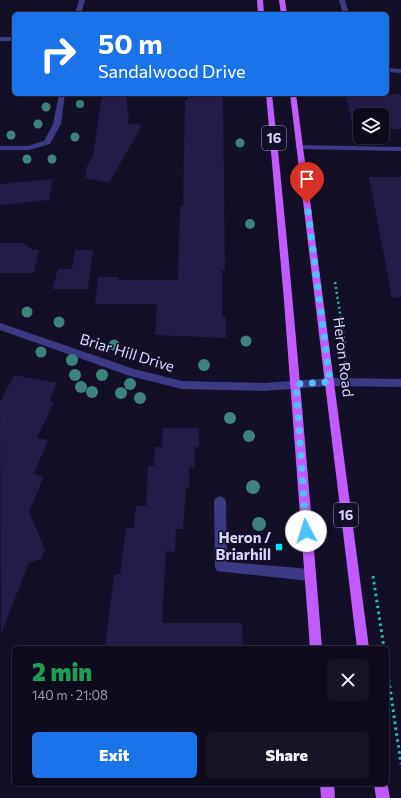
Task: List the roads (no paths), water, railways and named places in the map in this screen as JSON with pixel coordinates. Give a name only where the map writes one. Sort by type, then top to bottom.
[{"type":"main road","points":[[260,0],[261,12]]},
{"type":"main road","points":[[282,0],[284,12]]},
{"type":"main road","name":"16","points":[[269,96],[296,384],[302,487],[316,646]]},
{"type":"main road","name":"Heron Road","points":[[293,96],[363,646]]},
{"type":"main road","points":[[326,786],[328,798]]},
{"type":"main road","points":[[381,786],[383,798]]},
{"type":"street","points":[[79,12],[82,0]]},
{"type":"street","points":[[342,0],[345,12]]},
{"type":"street","points":[[0,39],[12,39]]},
{"type":"street","points":[[389,70],[401,71]]},
{"type":"street","points":[[0,148],[29,148],[47,142],[57,124],[62,96]]},
{"type":"street","points":[[299,147],[401,149]]},
{"type":"street","name":"Briar Hill Drive","points":[[0,326],[133,373],[182,385],[264,387],[330,382],[401,383]]},
{"type":"street","points":[[220,501],[221,567],[310,575]]},
{"type":"place","name":"Heron / Briarhill","points":[[279,547]]}]
